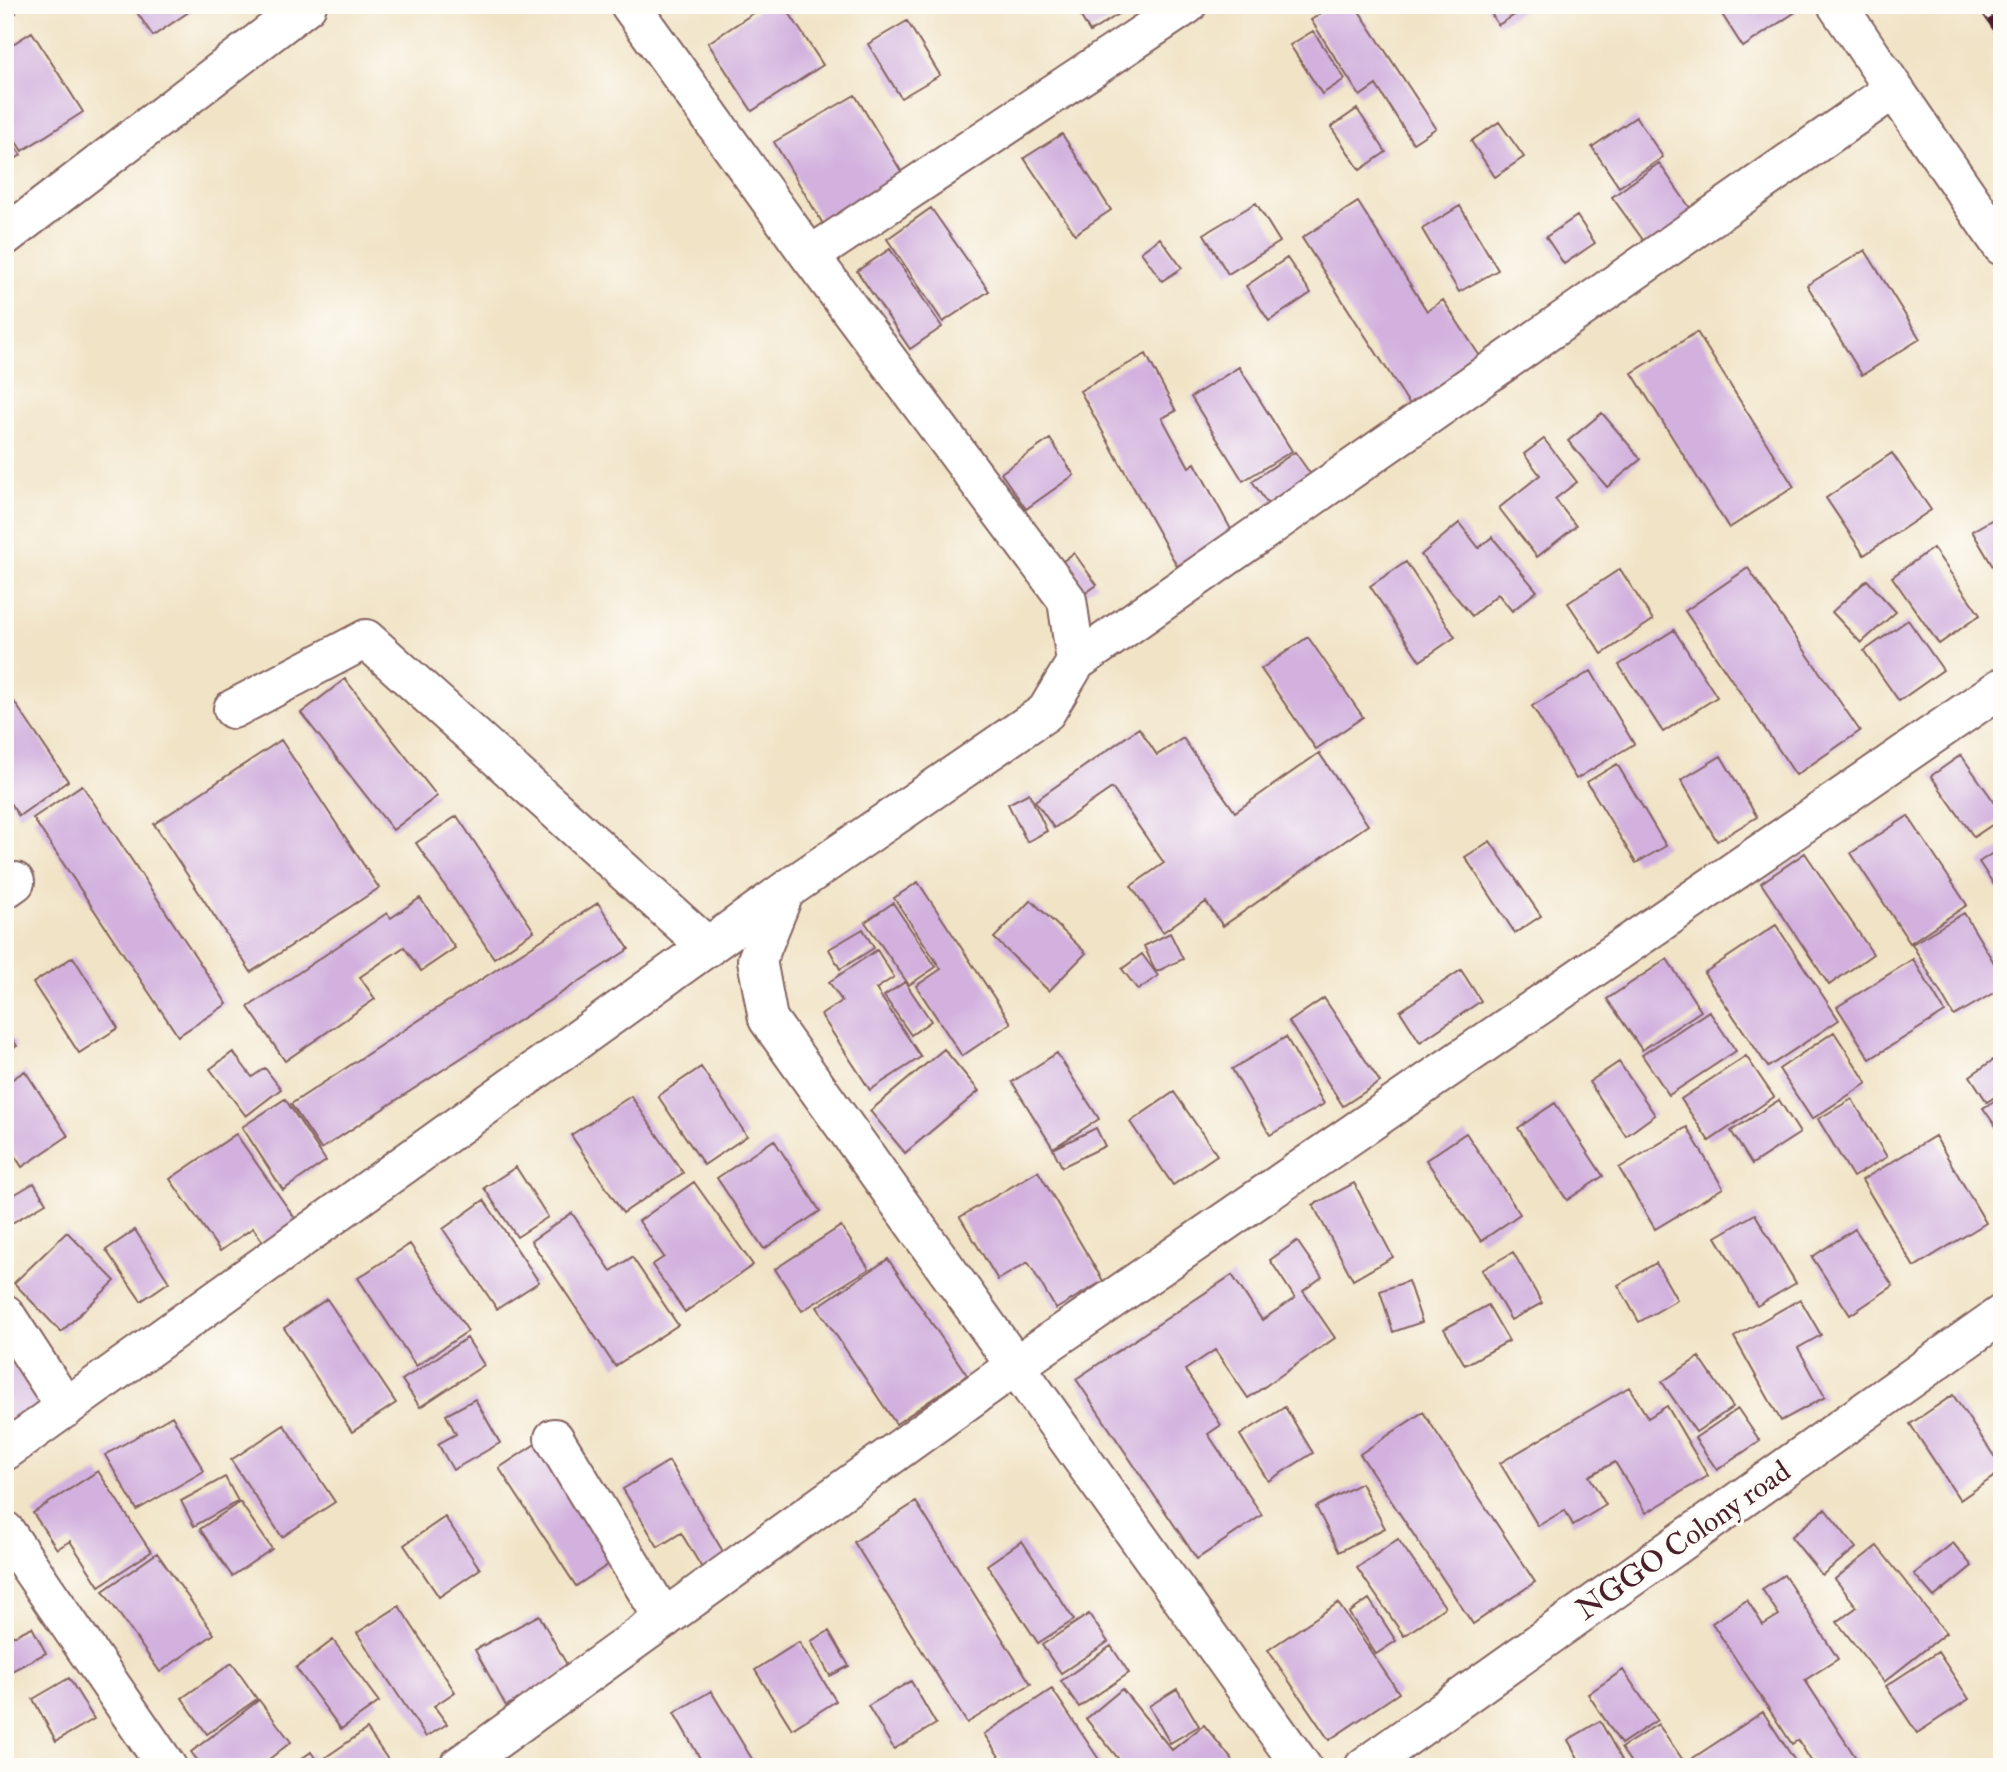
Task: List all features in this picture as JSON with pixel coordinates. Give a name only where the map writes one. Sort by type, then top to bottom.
[{"type":"street","points":[[5,236],[307,5]]},
{"type":"street","points":[[630,5],[810,256],[1068,600],[1076,662]]},
{"type":"street","points":[[810,256],[1186,5]]},
{"type":"street","points":[[1837,5],[2002,246]]},
{"type":"street","points":[[5,1451],[785,891],[1046,712],[1076,662],[1894,89]]},
{"type":"street","points":[[233,709],[366,639],[708,947]]},
{"type":"street","points":[[458,1767],[1014,1366],[2002,687]]},
{"type":"street","points":[[785,891],[757,960],[768,1019],[1302,1767]]},
{"type":"street","points":[[5,1314],[66,1408]]},
{"type":"street","name":"NGGO Colony road","points":[[1364,1767],[2002,1314]]},
{"type":"street","points":[[554,1438],[664,1619]]},
{"type":"street","points":[[5,1531],[167,1767]]},
{"type":"building","points":[[5,5],[11,5],[16,13],[5,19]]},
{"type":"building","points":[[132,5],[199,5],[153,36]]},
{"type":"building","points":[[766,5],[784,5],[823,65],[752,111],[708,43]]},
{"type":"building","points":[[1074,5],[1122,5],[1125,10],[1090,32]]},
{"type":"building","points":[[1333,5],[1355,5],[1436,128],[1413,143],[1376,85],[1360,96],[1311,20]]},
{"type":"building","points":[[1486,5],[1531,5],[1498,25]]},
{"type":"building","points":[[1716,5],[1806,5],[1743,47]]},
{"type":"building","points":[[907,21],[940,75],[901,98],[868,44]]},
{"type":"building","points":[[1313,31],[1345,79],[1322,94],[1290,45]]},
{"type":"building","points":[[32,32],[83,112],[22,151],[5,125],[5,49]]},
{"type":"building","points":[[855,95],[904,176],[823,224],[774,142]]},
{"type":"building","points":[[1357,109],[1386,152],[1360,170],[1331,127]]},
{"type":"building","points":[[1636,117],[1663,157],[1619,187],[1592,147]]},
{"type":"building","points":[[1499,122],[1524,157],[1495,177],[1471,141]]},
{"type":"building","points":[[5,132],[21,155],[5,166]]},
{"type":"building","points":[[1062,134],[1111,210],[1075,234],[1024,158]]},
{"type":"building","points":[[1659,163],[1695,215],[1649,248],[1612,197]]},
{"type":"building","points":[[1358,202],[1427,311],[1443,300],[1483,361],[1412,408],[1302,238]]},
{"type":"building","points":[[1256,203],[1280,242],[1228,274],[1204,234]]},
{"type":"building","points":[[1460,206],[1498,270],[1459,292],[1422,229]]},
{"type":"building","points":[[931,208],[989,291],[943,322],[887,239]]},
{"type":"building","points":[[1577,216],[1595,243],[1564,264],[1546,237]]},
{"type":"building","points":[[1160,238],[1182,268],[1162,281],[1141,252]]},
{"type":"building","points":[[890,249],[942,327],[910,349],[857,271]]},
{"type":"building","points":[[1865,250],[1920,339],[1862,375],[1807,285]]},
{"type":"building","points":[[1287,258],[1311,293],[1269,321],[1246,286]]},
{"type":"building","points":[[1697,332],[1794,487],[1729,528],[1632,373]]},
{"type":"building","points":[[1146,354],[1176,411],[1162,418],[1189,467],[1195,463],[1234,535],[1177,566],[1080,391]]},
{"type":"building","points":[[1239,367],[1292,451],[1243,481],[1191,397]]},
{"type":"building","points":[[1602,413],[1641,459],[1607,487],[1568,441]]},
{"type":"building","points":[[1050,439],[1074,475],[1026,509],[1001,473]]},
{"type":"building","points":[[1544,439],[1577,482],[1555,499],[1576,526],[1537,557],[1499,508],[1540,475],[1524,454]]},
{"type":"building","points":[[1295,452],[1312,476],[1269,506],[1252,481]]},
{"type":"building","points":[[1892,453],[1931,510],[1864,555],[1826,498]]},
{"type":"building","points":[[2002,514],[2002,582],[1972,531]]},
{"type":"building","points":[[1459,523],[1479,548],[1492,537],[1537,591],[1512,611],[1498,594],[1472,616],[1421,555]]},
{"type":"building","points":[[1933,548],[1980,615],[1939,644],[1892,577]]},
{"type":"building","points":[[1074,553],[1097,585],[1081,596],[1059,564]]},
{"type":"building","points":[[1406,562],[1455,637],[1420,661],[1370,586]]},
{"type":"building","points":[[1748,568],[1860,731],[1796,775],[1685,611]]},
{"type":"building","points":[[1620,569],[1653,620],[1602,654],[1568,603]]},
{"type":"building","points":[[1867,580],[1896,612],[1861,643],[1832,612]]},
{"type":"building","points":[[1908,620],[1943,670],[1899,701],[1864,651]]},
{"type":"building","points":[[1674,630],[1717,697],[1663,732],[1619,665]]},
{"type":"building","points":[[1308,637],[1363,717],[1316,749],[1261,669]]},
{"type":"building","points":[[1591,671],[1634,744],[1576,779],[1532,706]]},
{"type":"building","points":[[345,679],[437,796],[393,830],[301,713]]},
{"type":"building","points":[[13,700],[68,781],[19,816],[5,796],[5,705]]},
{"type":"building","points":[[1139,728],[1157,755],[1183,738],[1235,812],[1319,753],[1368,825],[1223,926],[1206,902],[1163,932],[1131,886],[1164,863],[1112,788],[1054,828],[1035,801]]},
{"type":"building","points":[[281,740],[379,888],[251,972],[154,824]]},
{"type":"building","points":[[1961,755],[2002,813],[2002,818],[1974,837],[1931,776]]},
{"type":"building","points":[[1721,756],[1757,817],[1717,841],[1681,780]]},
{"type":"building","points":[[1617,764],[1666,846],[1636,863],[1587,782]]},
{"type":"building","points":[[82,785],[227,1004],[178,1036],[33,818]]},
{"type":"building","points":[[1029,793],[1047,831],[1027,842],[1008,804]]},
{"type":"building","points":[[457,816],[534,931],[494,958],[416,843]]},
{"type":"building","points":[[1908,816],[1967,905],[1910,943],[1851,853]]},
{"type":"building","points":[[1490,841],[1541,916],[1515,933],[1465,857]]},
{"type":"building","points":[[2002,847],[2002,897],[1979,862]]},
{"type":"building","points":[[1805,853],[1873,954],[1829,985],[1761,883]]},
{"type":"building","points":[[918,882],[1011,1023],[962,1056],[916,986],[941,969],[894,898]]},
{"type":"building","points":[[420,898],[455,948],[421,971],[404,947],[360,977],[375,999],[285,1061],[248,1007],[387,913],[391,918]]},
{"type":"building","points":[[1031,900],[1086,953],[1049,991],[994,938]]},
{"type":"building","points":[[598,903],[629,949],[321,1149],[291,1104]]},
{"type":"building","points":[[893,903],[936,967],[909,985],[865,922]]},
{"type":"building","points":[[1964,913],[2002,976],[2002,988],[1954,1016],[1912,944]]},
{"type":"building","points":[[1776,925],[1839,1020],[1768,1067],[1704,973]]},
{"type":"building","points":[[863,929],[874,948],[840,969],[829,949]]},
{"type":"building","points":[[1170,933],[1183,959],[1156,972],[1144,946]]},
{"type":"building","points":[[877,950],[894,977],[876,989],[921,1057],[870,1090],[821,1015],[842,1001],[829,982]]},
{"type":"building","points":[[1142,954],[1158,976],[1138,990],[1122,969]]},
{"type":"building","points":[[73,957],[118,1028],[79,1053],[33,983]]},
{"type":"building","points":[[1667,959],[1701,1011],[1642,1050],[1607,999]]},
{"type":"building","points":[[1913,959],[1945,1012],[1870,1059],[1837,1007]]},
{"type":"building","points":[[1461,970],[1481,1001],[1420,1042],[1400,1011]]},
{"type":"building","points":[[905,982],[931,1021],[911,1035],[884,996]]},
{"type":"building","points":[[1324,998],[1380,1082],[1343,1106],[1289,1022]]},
{"type":"building","points":[[1709,1011],[1736,1051],[1669,1095],[1642,1055]]},
{"type":"building","points":[[5,1028],[17,1046],[5,1053]]},
{"type":"building","points":[[1834,1032],[1867,1083],[1812,1119],[1779,1069]]},
{"type":"building","points":[[1286,1037],[1324,1104],[1270,1135],[1232,1069]]},
{"type":"building","points":[[944,1049],[979,1091],[905,1153],[870,1111]]},
{"type":"building","points":[[233,1052],[252,1077],[265,1068],[281,1089],[246,1116],[210,1069]]},
{"type":"building","points":[[1057,1053],[1099,1119],[1053,1148],[1012,1082]]},
{"type":"building","points":[[1746,1056],[1774,1097],[1709,1141],[1681,1099]]},
{"type":"building","points":[[1993,1060],[2002,1072],[2002,1092],[1987,1102],[1970,1076]]},
{"type":"building","points":[[1619,1062],[1655,1115],[1626,1136],[1589,1082]]},
{"type":"building","points":[[701,1067],[747,1136],[704,1165],[658,1096]]},
{"type":"building","points":[[25,1071],[68,1136],[22,1167],[5,1141],[5,1084]]},
{"type":"building","points":[[1174,1092],[1217,1155],[1173,1185],[1130,1122]]},
{"type":"building","points":[[631,1096],[683,1173],[623,1213],[571,1135]]},
{"type":"building","points":[[2002,1096],[2002,1135],[1983,1108]]},
{"type":"building","points":[[285,1099],[326,1161],[283,1190],[242,1127]]},
{"type":"building","points":[[1852,1099],[1887,1157],[1853,1177],[1818,1119]]},
{"type":"building","points":[[1779,1100],[1800,1133],[1752,1164],[1731,1131]]},
{"type":"building","points":[[1555,1103],[1603,1176],[1567,1200],[1518,1128]]},
{"type":"building","points":[[1687,1127],[1723,1188],[1655,1229],[1619,1168]]},
{"type":"building","points":[[1096,1128],[1105,1146],[1062,1167],[1053,1149]]},
{"type":"building","points":[[1466,1133],[1520,1214],[1481,1241],[1426,1160]]},
{"type":"building","points":[[236,1134],[301,1227],[269,1250],[253,1228],[220,1251],[170,1179]]},
{"type":"building","points":[[1935,1136],[1986,1223],[1914,1267],[1862,1180]]},
{"type":"building","points":[[774,1140],[820,1211],[764,1249],[717,1178]]},
{"type":"building","points":[[516,1167],[548,1217],[517,1237],[484,1188]]},
{"type":"building","points":[[1038,1171],[1103,1281],[1056,1309],[1028,1262],[998,1280],[960,1217]]},
{"type":"building","points":[[694,1182],[753,1265],[685,1312],[652,1265],[664,1257],[639,1221]]},
{"type":"building","points":[[34,1183],[46,1203],[5,1227],[5,1200]]},
{"type":"building","points":[[1354,1183],[1393,1257],[1353,1280],[1313,1205]]},
{"type":"building","points":[[484,1200],[539,1282],[497,1309],[443,1229]]},
{"type":"building","points":[[572,1213],[611,1271],[632,1257],[678,1325],[615,1366],[531,1241]]},
{"type":"building","points":[[1755,1214],[1796,1283],[1757,1306],[1716,1237]]},
{"type":"building","points":[[841,1226],[869,1269],[802,1311],[775,1269]]},
{"type":"building","points":[[1855,1229],[1893,1286],[1850,1315],[1812,1257]]},
{"type":"building","points":[[135,1230],[169,1282],[141,1301],[106,1250]]},
{"type":"building","points":[[67,1232],[115,1281],[61,1332],[14,1283]]},
{"type":"building","points":[[1297,1241],[1322,1277],[1303,1291],[1335,1338],[1248,1398],[1215,1350],[1185,1370],[1221,1425],[1208,1434],[1262,1515],[1197,1559],[1076,1379],[1232,1275],[1262,1320],[1295,1298],[1270,1260]]},
{"type":"building","points":[[410,1244],[468,1331],[416,1366],[358,1278]]},
{"type":"building","points":[[1513,1252],[1542,1303],[1511,1320],[1482,1270]]},
{"type":"building","points":[[888,1259],[967,1375],[896,1424],[817,1307]]},
{"type":"building","points":[[1656,1263],[1677,1300],[1639,1322],[1618,1285]]},
{"type":"building","points":[[1408,1281],[1422,1322],[1393,1332],[1380,1291]]},
{"type":"building","points":[[327,1299],[396,1403],[352,1432],[284,1328]]},
{"type":"building","points":[[1800,1299],[1821,1335],[1798,1348],[1825,1397],[1781,1421],[1734,1337]]},
{"type":"building","points":[[1488,1305],[1509,1341],[1465,1365],[1444,1329]]},
{"type":"building","points":[[5,1328],[53,1401],[5,1432]]},
{"type":"building","points":[[467,1338],[484,1365],[420,1407],[402,1380]]},
{"type":"building","points":[[1699,1357],[1733,1407],[1696,1432],[1662,1382]]},
{"type":"building","points":[[1629,1387],[1648,1418],[1667,1406],[1708,1476],[1646,1513],[1615,1462],[1589,1476],[1606,1505],[1573,1525],[1565,1510],[1538,1526],[1500,1463]]},
{"type":"building","points":[[1953,1395],[2002,1468],[2002,1471],[1960,1500],[1910,1424]]},
{"type":"building","points":[[475,1399],[500,1443],[453,1470],[438,1444],[456,1434],[446,1415]]},
{"type":"building","points":[[1285,1407],[1313,1453],[1268,1481],[1240,1435]]},
{"type":"building","points":[[1738,1409],[1760,1441],[1717,1470],[1695,1438]]},
{"type":"building","points":[[1423,1412],[1535,1582],[1473,1624],[1360,1454]]},
{"type":"building","points":[[172,1416],[204,1471],[137,1510],[105,1455]]},
{"type":"building","points":[[284,1425],[335,1502],[282,1537],[231,1460]]},
{"type":"building","points":[[540,1441],[618,1558],[576,1586],[499,1468]]},
{"type":"building","points":[[669,1461],[731,1565],[708,1578],[681,1533],[658,1547],[623,1489]]},
{"type":"building","points":[[98,1471],[151,1552],[99,1586],[70,1541],[57,1549],[33,1513]]},
{"type":"building","points":[[225,1477],[238,1501],[194,1526],[181,1501]]},
{"type":"building","points":[[1361,1483],[1385,1528],[1339,1552],[1316,1507]]},
{"type":"building","points":[[240,1502],[272,1549],[232,1576],[200,1529]]},
{"type":"building","points":[[916,1502],[1031,1684],[967,1723],[854,1542]]},
{"type":"building","points":[[1825,1509],[1856,1548],[1822,1575],[1791,1537]]},
{"type":"building","points":[[445,1517],[480,1569],[439,1597],[404,1545]]},
{"type":"building","points":[[1398,1539],[1445,1607],[1404,1636],[1357,1568]]},
{"type":"building","points":[[1022,1541],[1074,1620],[1038,1643],[987,1565]]},
{"type":"building","points":[[1953,1543],[1972,1566],[1934,1597],[1914,1574]]},
{"type":"building","points":[[1877,1546],[1946,1633],[1884,1682],[1837,1622],[1857,1607],[1835,1579]]},
{"type":"building","points":[[157,1553],[214,1634],[160,1672],[103,1591]]},
{"type":"building","points":[[1784,1575],[1838,1659],[1805,1680],[1862,1767],[1815,1767],[1798,1740],[1792,1744],[1712,1623],[1747,1600],[1763,1625],[1779,1615],[1762,1589]]},
{"type":"building","points":[[1369,1599],[1396,1641],[1376,1654],[1349,1613]]},
{"type":"building","points":[[1338,1603],[1399,1693],[1329,1740],[1268,1650]]},
{"type":"building","points":[[399,1606],[455,1692],[434,1706],[447,1724],[426,1737],[357,1633]]},
{"type":"building","points":[[1089,1614],[1108,1642],[1061,1673],[1042,1645]]},
{"type":"building","points":[[539,1615],[570,1670],[506,1706],[475,1650]]},
{"type":"building","points":[[32,1627],[46,1653],[8,1673],[5,1668],[5,1640]]},
{"type":"building","points":[[829,1631],[849,1666],[830,1676],[811,1641]]},
{"type":"building","points":[[333,1640],[379,1702],[341,1729],[296,1668]]},
{"type":"building","points":[[799,1642],[836,1701],[792,1729],[755,1670]]},
{"type":"building","points":[[1111,1646],[1129,1673],[1079,1707],[1061,1681]]},
{"type":"building","points":[[1938,1652],[1969,1699],[1917,1733],[1886,1686]]},
{"type":"building","points":[[232,1663],[257,1699],[207,1734],[182,1698]]},
{"type":"building","points":[[1623,1670],[1657,1720],[1621,1744],[1588,1694]]},
{"type":"building","points":[[69,1678],[94,1719],[56,1741],[33,1699]]},
{"type":"building","points":[[911,1681],[936,1724],[894,1749],[868,1706]]},
{"type":"building","points":[[1052,1689],[1104,1767],[1006,1767],[984,1734]]},
{"type":"building","points":[[1122,1689],[1172,1750],[1204,1725],[1238,1767],[1125,1767],[1086,1719]]},
{"type":"building","points":[[1177,1689],[1199,1726],[1170,1743],[1149,1706]]},
{"type":"building","points":[[711,1691],[752,1759],[739,1767],[705,1767],[674,1713]]},
{"type":"building","points":[[259,1700],[291,1742],[259,1767],[203,1767],[191,1752]]},
{"type":"building","points":[[1763,1712],[1799,1767],[1699,1767],[1693,1758]]},
{"type":"building","points":[[1600,1721],[1626,1767],[1583,1767],[1568,1740]]},
{"type":"building","points":[[1658,1724],[1685,1763],[1680,1767],[1634,1767],[1621,1748]]},
{"type":"building","points":[[367,1729],[393,1767],[332,1767],[326,1757]]},
{"type":"building","points":[[311,1752],[321,1767],[290,1767]]},
{"type":"railway","points":[[1981,5],[2002,37]]}]
